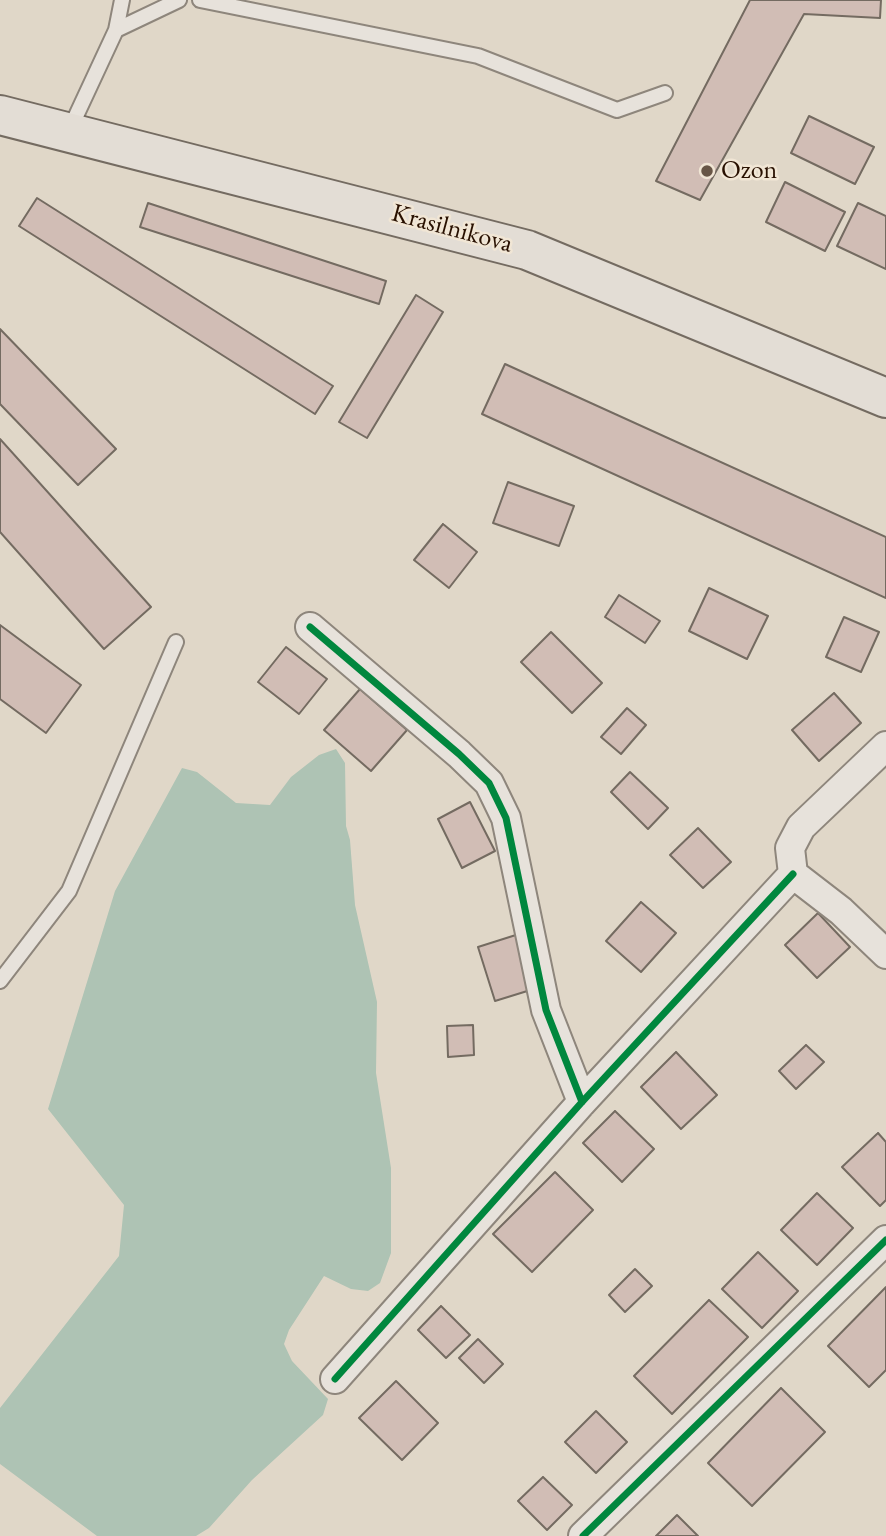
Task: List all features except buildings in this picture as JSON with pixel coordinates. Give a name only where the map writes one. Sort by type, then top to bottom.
[{"type":"main road","name":"Krasilnikova","points":[[0,115],[516,246],[576,268],[886,398]]},
{"type":"street","points":[[310,628],[460,754],[489,783],[506,818],[546,1010],[582,1102]]},
{"type":"street","points":[[886,746],[801,827],[790,848],[793,874],[841,911],[886,954]]},
{"type":"street","points":[[335,1379],[582,1102],[793,874]]},
{"type":"street","points":[[583,1536],[886,1240]]},
{"type":"lane","points":[[68,132],[116,30],[122,0]]},
{"type":"lane","points":[[116,30],[179,0]]},
{"type":"lane","points":[[200,0],[478,56],[617,110],[665,93]]},
{"type":"lane","points":[[0,981],[69,891],[176,642]]},
{"type":"shaded area","points":[[336,749],[345,763],[346,826],[350,840],[355,905],[377,1002],[376,1073],[391,1168],[391,1253],[380,1283],[368,1291],[351,1289],[324,1276],[289,1330],[284,1344],[292,1361],[328,1399],[323,1415],[252,1480],[209,1528],[196,1536],[97,1536],[0,1464],[0,1408],[119,1256],[124,1205],[48,1109],[115,891],[182,768],[197,772],[236,803],[270,805],[291,777],[319,755]]},
{"type":"cycle path","points":[[310,627],[459,754],[489,783],[506,818],[546,1010],[582,1102]]},
{"type":"cycle path","points":[[335,1379],[582,1102],[793,874]]},
{"type":"cycle path","points":[[583,1536],[886,1240]]},
{"type":"place","name":"Ozon","points":[[707,171]]}]
